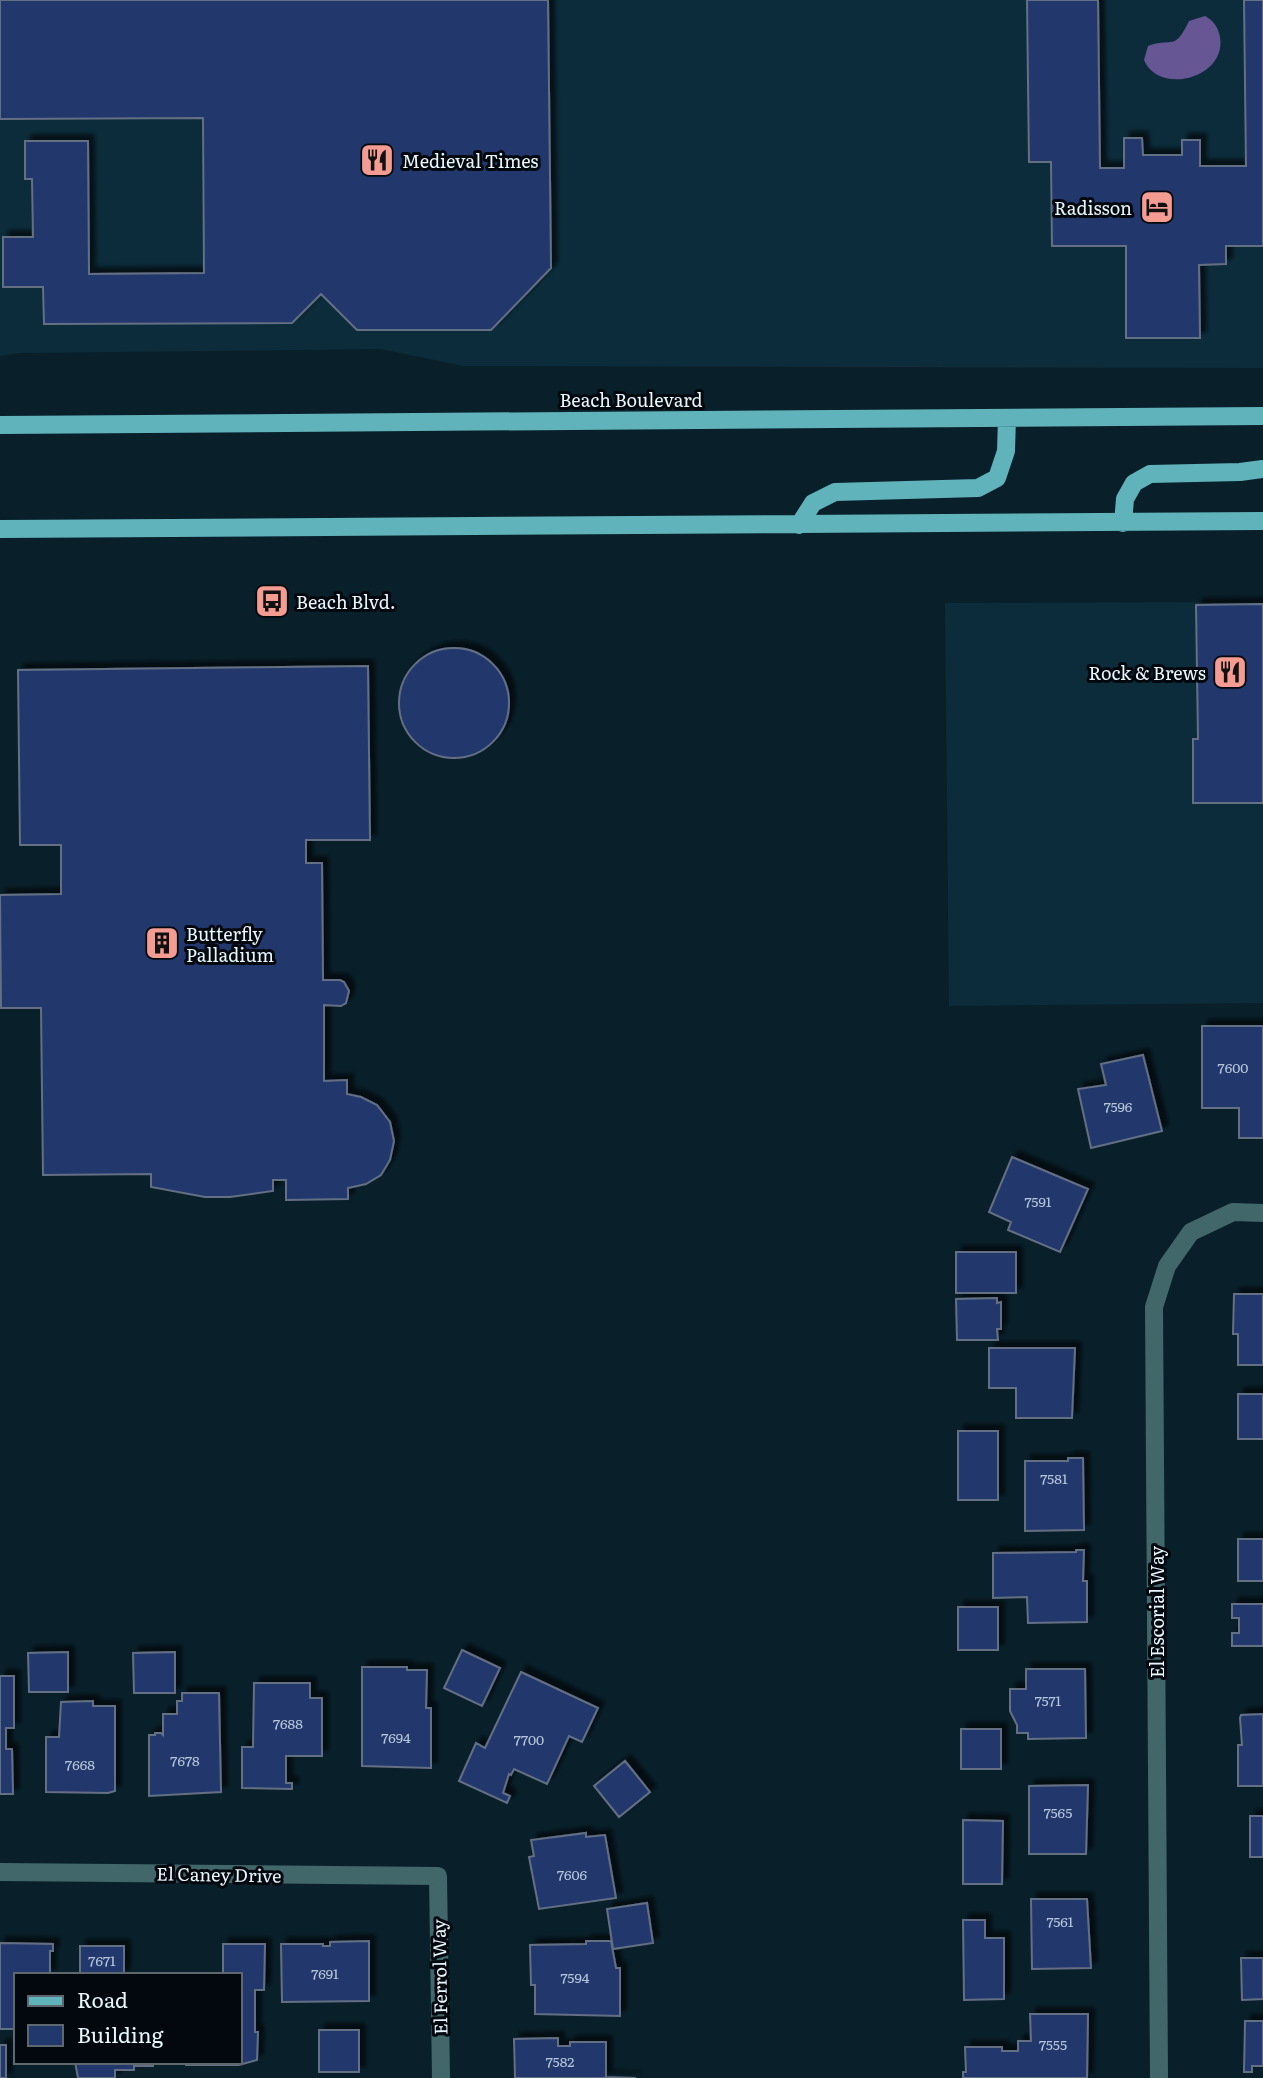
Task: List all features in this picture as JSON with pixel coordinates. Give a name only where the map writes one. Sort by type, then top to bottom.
[{"type":"main road","name":"Beach Boulevard","points":[[0,425],[1263,416]]},
{"type":"main road","points":[[799,525],[813,503],[835,492],[978,488],[997,478],[1006,451],[1007,418]]},
{"type":"main road","points":[[1123,523],[1125,499],[1134,483],[1150,474],[1263,469]]},
{"type":"main road","points":[[0,529],[1263,521]]},
{"type":"street","name":"El Escorial Way","points":[[1159,2078],[1154,1307],[1167,1266],[1191,1232],[1233,1212],[1263,1213]]},
{"type":"street","name":"El Caney Drive","points":[[0,1872],[438,1876]]},
{"type":"street","name":"El Ferrol Way","points":[[438,1876],[440,2078]]},
{"type":"shaded area","points":[[0,0],[1263,0],[1263,368],[463,366],[381,349],[20,353],[0,356]]},
{"type":"shaded area","points":[[1205,16],[1215,25],[1220,37],[1219,51],[1213,63],[1203,72],[1176,79],[1163,77],[1152,71],[1144,60],[1148,46],[1176,40],[1189,21]]},
{"type":"shaded area","points":[[1263,602],[1263,1003],[949,1006],[945,603]]},
{"type":"building","name":"Medieval Times","points":[[0,0],[548,0],[551,268],[491,330],[357,330],[321,294],[292,323],[44,324],[43,287],[3,287],[3,237],[33,237],[32,179],[25,179],[25,141],[88,141],[89,274],[204,273],[203,118],[0,119]]},
{"type":"building","name":"Radisson","points":[[1027,0],[1098,0],[1100,168],[1124,168],[1124,138],[1142,138],[1143,155],[1182,155],[1182,140],[1200,140],[1200,166],[1246,166],[1244,0],[1263,0],[1263,246],[1226,246],[1226,264],[1199,265],[1200,338],[1126,338],[1126,246],[1052,246],[1051,162],[1029,162]]},
{"type":"building","name":"Rock & Brews","points":[[1263,604],[1263,803],[1193,803],[1193,739],[1198,739],[1196,605]]},
{"type":"building","points":[[454,648],[475,652],[493,664],[505,682],[509,703],[505,724],[493,742],[475,754],[454,758],[433,754],[415,742],[403,724],[399,703],[403,682],[415,664],[433,652]]},
{"type":"building","name":"Butterfly Palladium","points":[[368,666],[370,840],[306,840],[306,863],[322,863],[323,980],[340,980],[349,991],[346,1003],[341,1006],[324,1005],[324,1081],[347,1080],[347,1094],[377,1105],[390,1122],[394,1141],[390,1160],[381,1175],[366,1184],[348,1188],[348,1199],[286,1200],[286,1180],[273,1180],[273,1191],[230,1197],[205,1197],[151,1187],[151,1174],[43,1175],[41,1008],[1,1008],[0,895],[61,894],[61,845],[20,845],[18,670]]},
{"type":"building","points":[[1202,1026],[1263,1026],[1263,1138],[1239,1138],[1239,1108],[1202,1108]]},
{"type":"building","points":[[1143,1055],[1162,1131],[1091,1148],[1078,1089],[1106,1085],[1101,1064]]},
{"type":"building","points":[[1012,1157],[1088,1189],[1060,1252],[1008,1230],[1011,1222],[989,1212]]},
{"type":"building","points":[[956,1252],[1016,1252],[1016,1293],[956,1293]]},
{"type":"building","points":[[1234,1294],[1263,1294],[1263,1365],[1238,1365],[1238,1334],[1233,1334]]},
{"type":"building","points":[[997,1298],[997,1303],[1001,1302],[1001,1329],[997,1329],[998,1340],[957,1340],[956,1299]]},
{"type":"building","points":[[989,1348],[1075,1348],[1072,1418],[1016,1418],[1016,1388],[989,1388]]},
{"type":"building","points":[[1238,1394],[1263,1394],[1263,1439],[1238,1439]]},
{"type":"building","points":[[958,1431],[998,1431],[998,1500],[958,1500]]},
{"type":"building","points":[[1068,1458],[1083,1458],[1084,1530],[1025,1531],[1025,1461],[1068,1461]]},
{"type":"building","points":[[1238,1539],[1263,1539],[1263,1581],[1238,1581]]},
{"type":"building","points":[[1084,1550],[1083,1581],[1087,1581],[1087,1622],[1028,1623],[1027,1597],[993,1598],[993,1553]]},
{"type":"building","points":[[1232,1604],[1263,1604],[1263,1646],[1232,1646],[1232,1633],[1239,1633],[1239,1618],[1232,1618]]},
{"type":"building","points":[[958,1607],[998,1607],[998,1650],[958,1650]]},
{"type":"building","points":[[462,1650],[500,1668],[482,1706],[444,1688]]},
{"type":"building","points":[[68,1652],[68,1692],[29,1692],[28,1653]]},
{"type":"building","points":[[175,1652],[175,1693],[134,1693],[133,1653]]},
{"type":"building","points":[[362,1667],[427,1670],[426,1708],[431,1708],[431,1768],[362,1766]]},
{"type":"building","points":[[1026,1669],[1085,1669],[1086,1738],[1028,1739],[1028,1733],[1017,1733],[1017,1725],[1010,1711],[1010,1689],[1026,1689]]},
{"type":"building","points":[[521,1672],[598,1708],[582,1742],[569,1736],[547,1784],[514,1769],[511,1775],[509,1774],[503,1793],[510,1796],[507,1803],[459,1781],[476,1743],[485,1748]]},
{"type":"building","points":[[0,1676],[14,1676],[14,1728],[6,1728],[6,1749],[12,1749],[13,1794],[0,1794]]},
{"type":"building","points":[[254,1683],[310,1683],[310,1698],[322,1698],[322,1756],[286,1756],[286,1783],[292,1783],[292,1789],[242,1788],[242,1747],[253,1747]]},
{"type":"building","points":[[182,1693],[219,1693],[221,1792],[149,1796],[149,1735],[163,1735],[163,1714],[177,1714],[177,1701],[182,1701]]},
{"type":"building","points":[[93,1701],[93,1706],[115,1706],[115,1791],[46,1792],[46,1737],[59,1737],[61,1702]]},
{"type":"building","points":[[1263,1714],[1263,1786],[1238,1786],[1238,1745],[1242,1745],[1241,1715]]},
{"type":"building","points":[[961,1729],[1001,1729],[1001,1769],[961,1769]]},
{"type":"building","points":[[625,1761],[650,1792],[619,1817],[594,1786]]},
{"type":"building","points":[[1088,1785],[1086,1854],[1029,1854],[1029,1786]]},
{"type":"building","points":[[1250,1816],[1263,1816],[1263,1857],[1250,1857]]},
{"type":"building","points":[[963,1820],[1003,1821],[1002,1884],[963,1884]]},
{"type":"building","points":[[586,1833],[586,1837],[605,1835],[616,1898],[539,1909],[529,1857],[534,1856],[531,1840]]},
{"type":"building","points":[[1031,1899],[1087,1899],[1091,1968],[1032,1969]]},
{"type":"building","points":[[647,1903],[653,1943],[613,1949],[607,1909]]},
{"type":"building","points":[[963,1920],[985,1920],[985,1938],[1004,1938],[1004,1999],[964,2000]]},
{"type":"building","points":[[369,1941],[369,2001],[282,2002],[281,1944],[330,1946],[330,1942]]},
{"type":"building","points":[[586,1941],[611,1941],[616,1968],[620,1968],[620,2016],[535,2014],[530,1945],[586,1944]]},
{"type":"building","points":[[0,1943],[53,1944],[53,1951],[50,1951],[50,1973],[14,1973],[14,2029],[0,2029]]},
{"type":"building","points":[[223,1944],[265,1944],[264,1990],[255,1990],[257,2060],[239,2065],[186,2065],[242,2064],[242,1973],[223,1973]]},
{"type":"building","points":[[80,1946],[124,1946],[124,1973],[80,1973]]},
{"type":"building","points":[[1241,1958],[1263,1958],[1263,1999],[1242,2000]]},
{"type":"building","points":[[1030,2014],[1088,2014],[1087,2078],[963,2078],[963,2072],[966,2072],[965,2047],[1002,2047],[1002,2051],[1018,2051],[1018,2041],[1031,2041]]},
{"type":"building","points":[[1245,2021],[1263,2021],[1263,2066],[1252,2066],[1252,2072],[1244,2072]]},
{"type":"building","points":[[319,2030],[359,2030],[359,2072],[319,2072]]},
{"type":"building","points":[[558,2038],[558,2046],[570,2046],[570,2042],[606,2042],[606,2077],[636,2078],[515,2078],[514,2039]]},
{"type":"building","points":[[0,2045],[6,2045],[6,2078],[0,2078]]},
{"type":"building","points":[[75,2064],[153,2064],[134,2066],[134,2070],[115,2070],[115,2078],[78,2078]]},
{"type":"place","name":"Medieval Times","points":[[377,160]]},
{"type":"place","name":"Radisson","points":[[1157,207]]},
{"type":"place","name":"Beach Blvd.","points":[[272,601]]},
{"type":"place","name":"Rock & Brews","points":[[1230,672]]},
{"type":"place","name":"Butterfly Palladium","points":[[162,943]]}]
